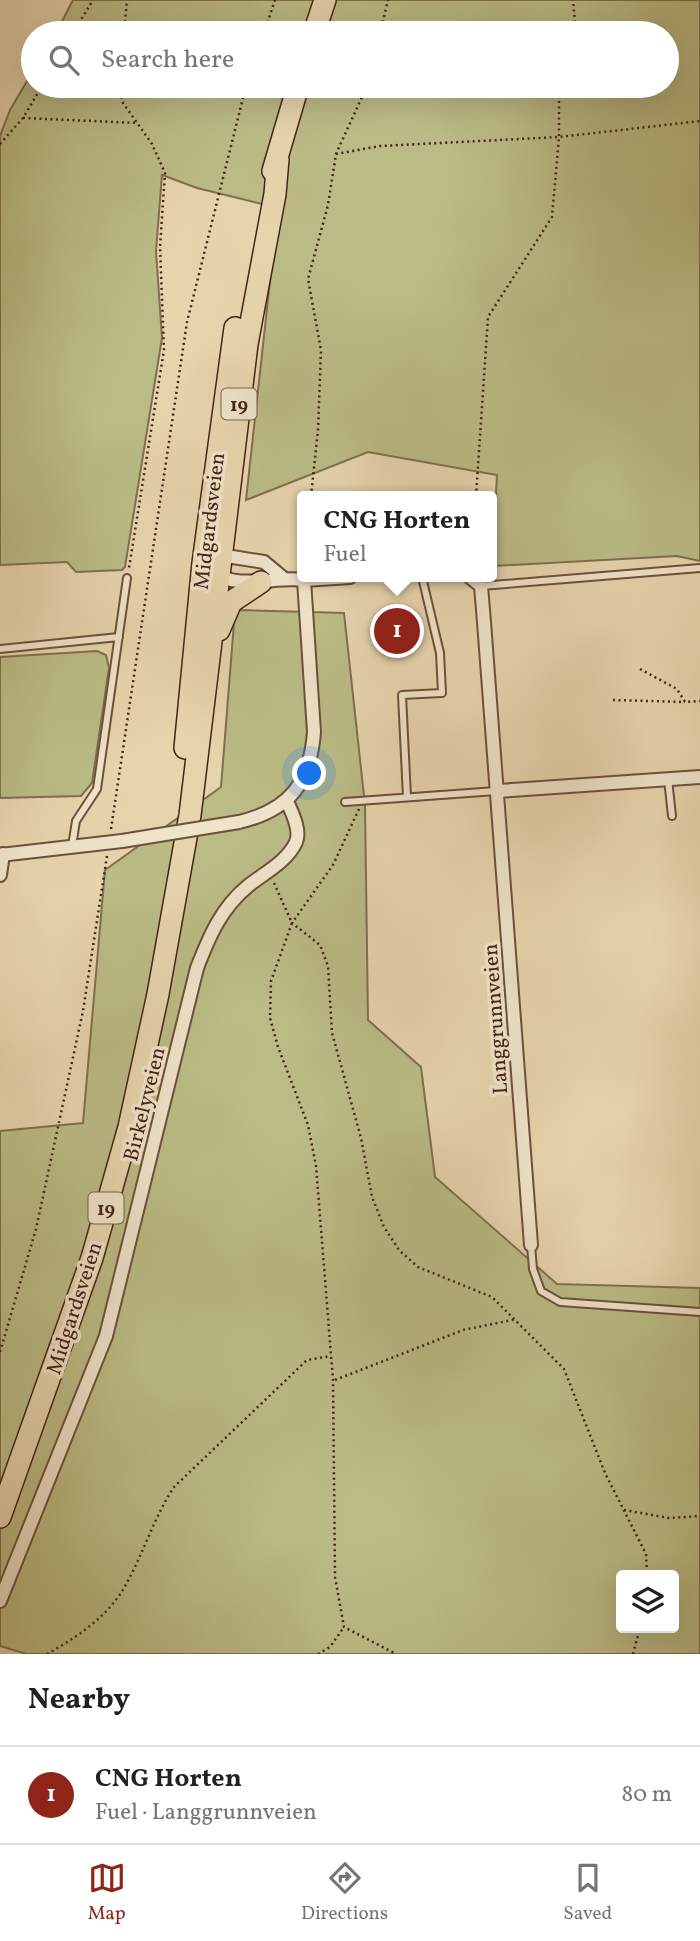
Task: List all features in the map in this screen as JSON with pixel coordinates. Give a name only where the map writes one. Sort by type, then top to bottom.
[{"type":"highway","points":[[318,21],[325,0]]},
{"type":"highway","name":"Midgardsveien","points":[[0,1517],[70,1322],[116,1175],[158,994],[174,889],[190,815],[211,651],[214,565],[232,346],[265,191],[278,159],[295,98]]},
{"type":"highway","name":"Midgardsveien","points":[[174,889],[177,816],[214,565]]},
{"type":"highway","name":"19","points":[[211,651],[231,603],[261,582]]},
{"type":"street","points":[[214,565],[264,562],[282,577]]},
{"type":"street","points":[[214,565],[261,582],[282,577],[297,579]]},
{"type":"street","points":[[0,875],[1,855],[239,822],[272,811],[287,801],[305,776],[312,756],[314,732],[304,582]]},
{"type":"street","points":[[476,582],[481,586]]},
{"type":"street","name":"Langgrunnveien","points":[[481,586],[531,1245]]},
{"type":"street","points":[[498,790],[700,777]]},
{"type":"street","name":"Birkelyveien","points":[[0,1601],[106,1336],[197,968],[211,932],[226,908],[247,887],[269,872],[297,841],[297,828],[287,801]]},
{"type":"lane","points":[[481,586],[700,568]]},
{"type":"lane","points":[[72,846],[76,821],[97,789],[127,579]]},
{"type":"lane","points":[[407,797],[402,695],[442,693],[440,653],[423,582]]},
{"type":"lane","points":[[0,649],[118,637]]},
{"type":"lane","points":[[668,779],[672,816]]},
{"type":"lane","points":[[345,802],[498,790]]},
{"type":"lane","points":[[531,1245],[533,1269],[541,1291],[560,1302],[700,1312]]},
{"type":"path","points":[[80,21],[93,0]]},
{"type":"path","points":[[125,21],[127,0]]},
{"type":"path","points":[[268,21],[275,0]]},
{"type":"path","points":[[383,21],[388,0]]},
{"type":"path","points":[[573,0],[575,21]]},
{"type":"path","points":[[0,144],[23,118],[35,98]]},
{"type":"path","points":[[122,98],[152,144],[165,173],[160,247],[164,350],[127,579]]},
{"type":"path","points":[[0,1352],[36,1229],[78,1039],[115,841],[187,322],[243,98]]},
{"type":"path","points":[[312,491],[318,430],[321,350],[309,279],[328,205],[337,154],[362,98]]},
{"type":"path","points":[[477,491],[488,317],[552,217],[559,137],[559,98]]},
{"type":"path","points":[[23,118],[138,124]]},
{"type":"path","points":[[337,154],[380,146],[559,137],[700,121]]},
{"type":"path","points":[[640,669],[677,688],[685,702]]},
{"type":"path","points":[[613,700],[700,701]]},
{"type":"path","points":[[318,1654],[330,1647],[344,1627],[335,1577],[332,1356],[316,1166],[308,1125],[278,1047],[270,1018],[271,981],[292,923],[333,865],[364,800]]},
{"type":"path","points":[[269,872],[292,923],[320,945],[328,966],[332,1033],[361,1138],[372,1197],[384,1227],[399,1250],[418,1267],[492,1297],[517,1319],[564,1369],[605,1473],[646,1554],[647,1570]]},
{"type":"path","points":[[333,1380],[463,1330],[517,1319]]},
{"type":"path","points":[[47,1654],[96,1620],[123,1589],[160,1508],[174,1487],[307,1360],[332,1356]]},
{"type":"path","points":[[623,1510],[669,1518],[700,1517]]},
{"type":"path","points":[[344,1627],[396,1654]]},
{"type":"path","points":[[634,1654],[639,1633]]},
{"type":"green space","points":[[73,0],[700,0],[700,561],[677,556],[497,566],[497,475],[368,452],[246,500],[278,208],[197,188],[162,175],[156,251],[162,338],[125,567],[122,570],[76,572],[67,562],[0,565],[0,136],[21,91],[21,98],[679,98],[679,21],[62,21]]},
{"type":"green space","points":[[235,610],[344,613],[365,805],[368,1020],[421,1067],[435,1177],[557,1284],[700,1288],[700,1654],[26,1654],[0,1646],[0,1131],[83,1123],[105,870],[221,787]]},
{"type":"green space","points":[[97,651],[106,655],[109,668],[92,783],[81,796],[0,798],[0,657]]},
{"type":"place","name":"CNG Horten","points":[[397,631]]}]
